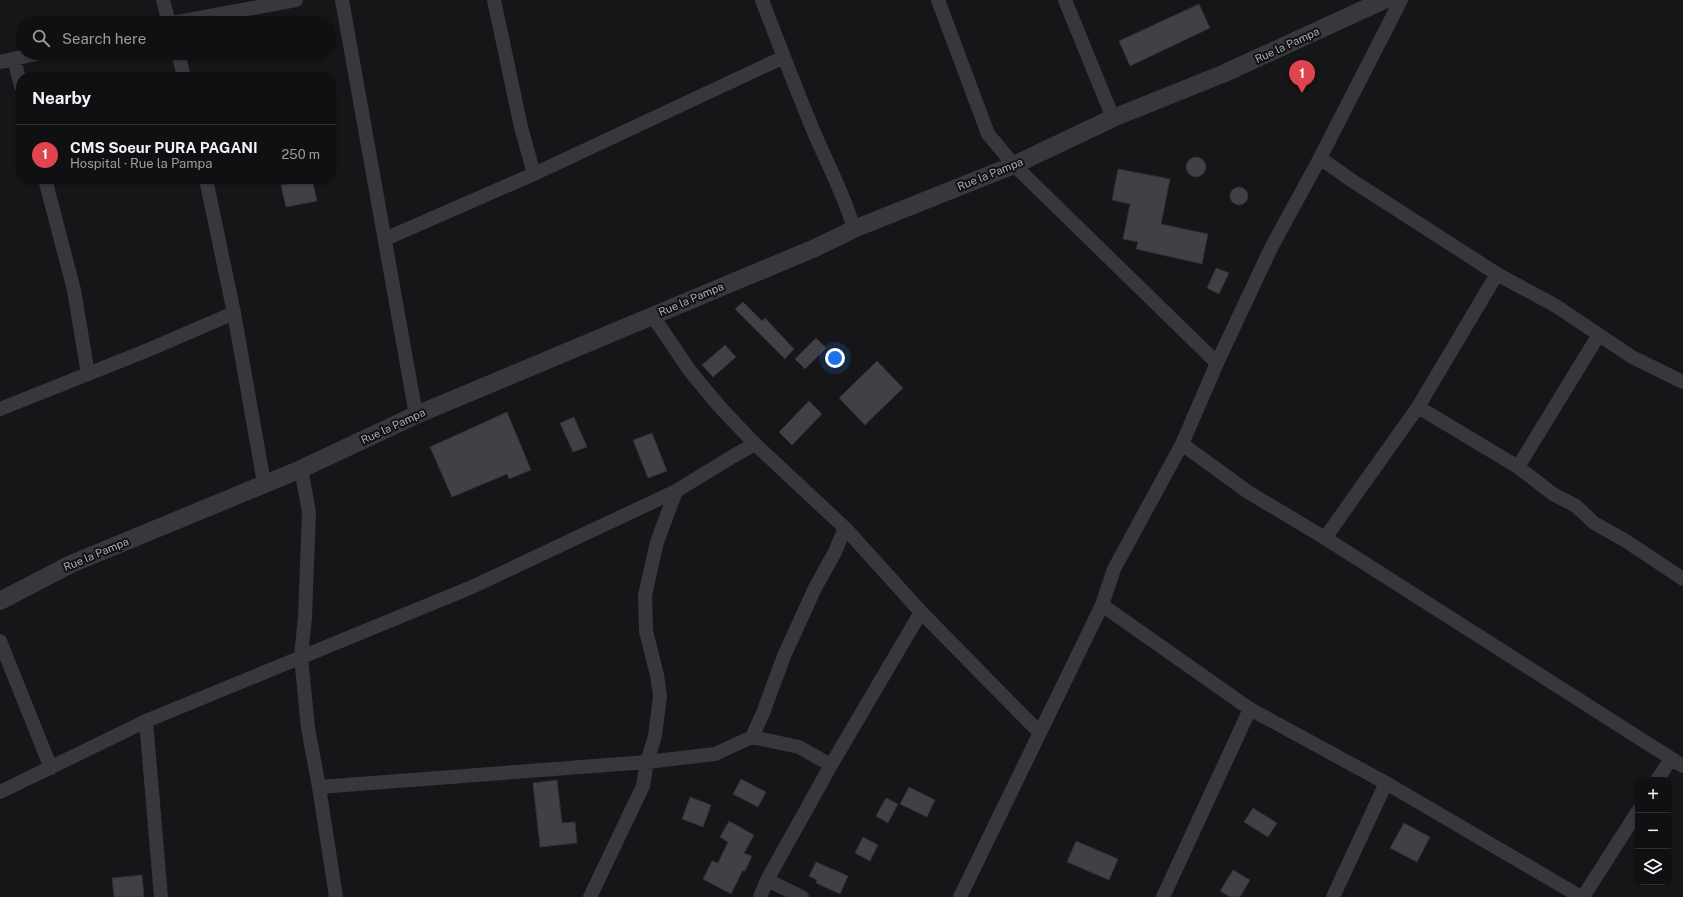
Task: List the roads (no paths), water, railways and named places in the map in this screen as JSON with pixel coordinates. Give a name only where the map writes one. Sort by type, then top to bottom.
[{"type":"street","points":[[164,0],[169,16]]},
{"type":"street","points":[[209,16],[296,0]]},
{"type":"street","points":[[342,0],[416,415]]},
{"type":"street","points":[[494,0],[521,127],[534,174]]},
{"type":"street","points":[[762,0],[810,123],[849,212],[854,230]]},
{"type":"street","points":[[938,0],[988,134],[1014,165],[1217,363]]},
{"type":"street","points":[[1065,0],[1113,118]]},
{"type":"street","name":"Rue la Pampa","points":[[0,601],[71,564],[301,469],[416,415],[652,315],[1014,165],[1113,118],[1225,73],[1384,0]]},
{"type":"street","points":[[960,897],[1102,605],[1114,569],[1182,444],[1217,363],[1271,248],[1320,158],[1401,0]]},
{"type":"street","points":[[384,239],[534,174],[784,57]]},
{"type":"street","points":[[0,62],[14,59],[17,72]]},
{"type":"street","points":[[180,60],[183,72]]},
{"type":"street","points":[[1320,158],[1351,180],[1497,274],[1556,306],[1632,357],[1683,382]]},
{"type":"street","points":[[46,184],[74,290],[88,374]]},
{"type":"street","points":[[207,184],[234,313],[264,483]]},
{"type":"street","points":[[1325,538],[1418,407],[1497,274]]},
{"type":"street","points":[[0,409],[234,313]]},
{"type":"street","points":[[652,315],[690,371],[755,444],[845,528],[921,612],[1039,732]]},
{"type":"street","points":[[1518,467],[1595,341],[1600,336]]},
{"type":"street","points":[[1418,407],[1518,467],[1553,494],[1576,506],[1594,523],[1683,579]]},
{"type":"street","points":[[0,792],[146,721],[472,587],[676,491],[735,454],[755,444]]},
{"type":"street","points":[[1182,444],[1248,492],[1325,538],[1677,762],[1660,777]]},
{"type":"street","points":[[301,469],[309,512],[305,617],[301,657],[308,728],[319,787],[336,897]]},
{"type":"street","points":[[590,897],[643,786],[647,762],[655,736],[660,696],[657,675],[646,630],[645,595],[657,542],[676,491]]},
{"type":"street","points":[[752,737],[763,713],[784,656],[815,588],[835,552],[845,528]]},
{"type":"street","points":[[1102,605],[1250,709],[1386,783],[1582,897],[1637,813]]},
{"type":"street","points":[[760,897],[767,880],[831,765],[921,612]]},
{"type":"street","points":[[0,641],[51,768]]},
{"type":"street","points":[[1163,897],[1250,709]]},
{"type":"street","points":[[146,721],[161,897]]},
{"type":"street","points":[[319,787],[647,762],[715,754],[752,737],[800,747],[831,765]]},
{"type":"street","points":[[1333,897],[1386,783]]},
{"type":"street","points":[[767,880],[802,897]]},
{"type":"place","name":"CMS Soeur PURA PAGANI","points":[[1302,93]]}]
